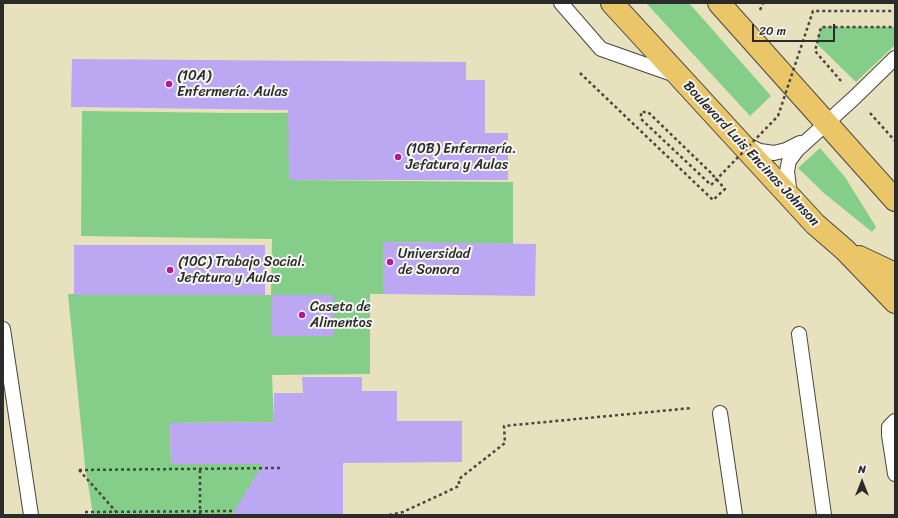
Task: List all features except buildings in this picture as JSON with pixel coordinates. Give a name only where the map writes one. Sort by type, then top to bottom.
[{"type":"main road","name":"Boulevard Luis Encinas Johnson","points":[[612,3],[790,197],[816,224],[845,250],[895,302]]},
{"type":"main road","points":[[718,3],[825,124],[895,200]]},
{"type":"main road","points":[[845,250],[895,274]]},
{"type":"lane","points":[[561,3],[601,49],[679,76]]},
{"type":"lane","points":[[790,197],[787,171],[789,161],[801,146],[895,58]]},
{"type":"lane","points":[[741,143],[760,151],[774,153],[786,150],[799,143],[825,124]]},
{"type":"lane","points":[[3,328],[31,515]]},
{"type":"lane","points":[[799,334],[816,448],[824,515]]},
{"type":"lane","points":[[720,413],[735,515]]},
{"type":"lane","points":[[895,420],[889,427],[889,435],[895,474]]},
{"type":"path","points":[[580,73],[713,200],[725,189],[711,173],[648,112],[641,112],[641,119],[711,186],[778,116],[813,11],[895,11]]},
{"type":"path","points":[[821,27],[895,27]]},
{"type":"path","points":[[389,515],[403,513],[460,486],[459,479],[505,443],[504,426],[692,408]]},
{"type":"path","points":[[119,515],[79,470],[280,468]]},
{"type":"path","points":[[200,469],[200,515]]},
{"type":"path","points":[[85,512],[235,511]]},
{"type":"green space","points":[[646,3],[689,3],[771,96],[750,116]]},
{"type":"green space","points":[[821,27],[895,27],[895,45],[856,82],[816,43]]},
{"type":"green space","points":[[82,111],[236,113],[444,112],[289,134],[289,180],[513,182],[513,244],[383,242],[383,294],[370,294],[370,374],[272,375],[274,422],[170,423],[171,464],[280,464],[232,515],[93,515],[85,466],[68,294],[271,295],[272,239],[81,236]]},
{"type":"green space","points":[[820,148],[845,177],[876,227],[872,232],[825,194],[798,168]]},
{"type":"place","name":"(10A) Enfermería. Aulas","points":[[169,84]]},
{"type":"place","name":"(10B) Enfermería. Jefatura y Aulas","points":[[398,157]]},
{"type":"place","name":"Universidad de Sonora","points":[[390,262]]},
{"type":"place","name":"(10C) Trabajo Social. Jefatura y Aulas","points":[[170,270]]},
{"type":"place","name":"Caseta de Alimentos","points":[[302,315]]}]
